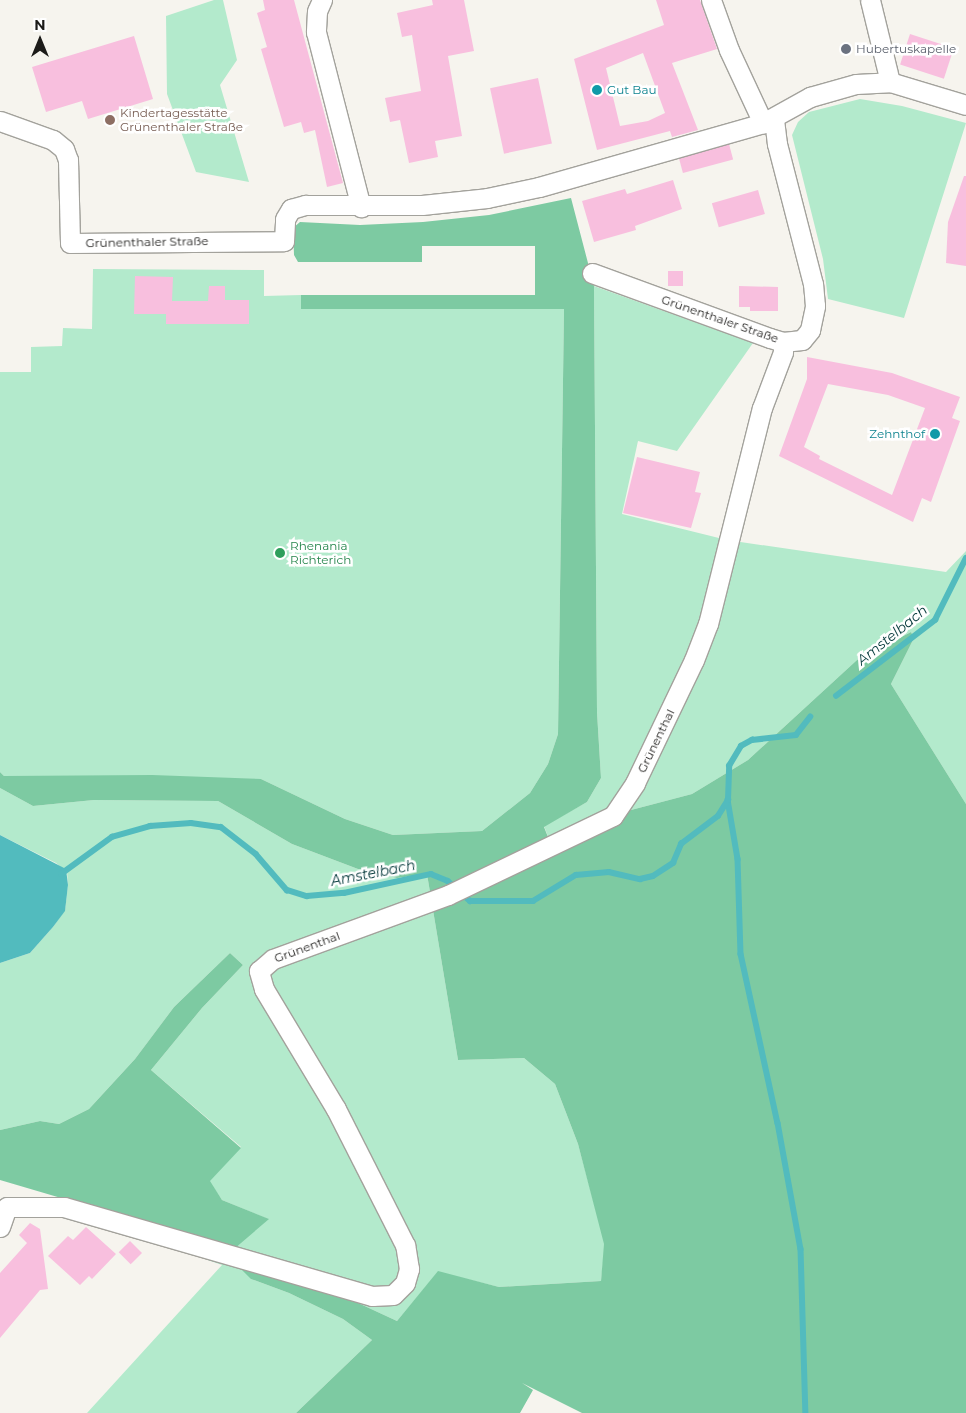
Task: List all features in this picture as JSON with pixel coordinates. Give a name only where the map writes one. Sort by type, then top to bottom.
[{"type":"street","points":[[322,0],[317,11],[316,32],[361,207]]},
{"type":"street","name":"Grünenthaler Straße","points":[[592,273],[783,342],[802,340],[810,330],[815,306],[810,262],[777,144],[769,120],[729,50],[711,0]]},
{"type":"street","points":[[870,0],[890,82]]},
{"type":"street","name":"Grünenthaler Straße","points":[[0,121],[53,140],[64,149],[68,160],[70,243],[284,241],[285,219],[291,209],[304,205],[361,207],[422,205],[487,198],[630,162],[769,120],[810,97],[856,84],[890,82],[966,105]]},
{"type":"street","name":"Grünenthal","points":[[0,1227],[7,1207],[64,1208],[372,1296],[393,1295],[404,1284],[409,1269],[405,1245],[336,1110],[264,990],[259,971],[273,959],[448,895],[613,816],[636,783],[694,660],[708,624],[762,408],[783,352],[783,342]]},
{"type":"green space","points":[[214,0],[223,0],[237,60],[220,85],[249,182],[196,172],[167,94],[166,16]]},
{"type":"green space","points":[[860,99],[902,106],[966,123],[904,318],[828,299],[823,259],[792,135],[798,122],[809,112]]},
{"type":"green space","points":[[571,198],[594,286],[597,712],[601,778],[587,802],[544,827],[552,847],[612,815],[692,794],[748,760],[857,660],[911,632],[914,638],[891,684],[966,804],[966,1413],[582,1413],[522,1383],[533,1390],[520,1413],[296,1413],[372,1340],[343,1319],[289,1293],[251,1279],[242,1270],[242,1263],[343,1296],[397,1321],[438,1271],[499,1287],[601,1281],[604,1244],[578,1144],[555,1084],[524,1058],[458,1060],[427,874],[397,878],[358,869],[292,844],[218,801],[94,800],[33,806],[0,788],[0,772],[4,776],[152,775],[261,779],[345,819],[393,835],[482,831],[530,793],[548,764],[558,734],[564,309],[301,309],[301,295],[535,295],[535,246],[422,246],[422,262],[298,262],[294,255],[293,228],[300,222],[360,225],[423,222],[489,215]]},
{"type":"green space","name":"Rhenania Richterich","points":[[93,269],[264,270],[264,296],[301,295],[302,309],[564,309],[558,734],[548,764],[530,793],[482,831],[393,835],[345,819],[261,779],[4,776],[0,772],[0,372],[31,372],[31,347],[62,346],[63,328],[92,329]]},
{"type":"green space","points":[[594,286],[753,343],[677,451],[638,441],[622,514],[727,540],[946,572],[966,551],[966,804],[891,684],[914,638],[911,632],[857,660],[748,760],[692,794],[612,815],[552,847],[544,826],[587,802],[601,778],[597,712]]},
{"type":"green space","points":[[0,788],[33,806],[94,800],[218,801],[292,844],[358,869],[397,878],[427,874],[458,1060],[524,1058],[555,1084],[578,1144],[605,1244],[601,1281],[499,1287],[438,1272],[397,1321],[343,1296],[251,1279],[289,1293],[343,1319],[372,1340],[296,1413],[87,1413],[222,1265],[153,1241],[268,1219],[222,1200],[209,1181],[241,1147],[151,1070],[202,1008],[243,965],[230,953],[174,1007],[135,1059],[89,1109],[59,1124],[40,1121],[0,1130],[0,963],[30,953],[53,927],[65,910],[68,885],[67,872],[56,863],[0,835]]},
{"type":"green space","points":[[230,953],[243,965],[202,1008],[151,1070],[241,1148],[210,1181],[222,1200],[269,1219],[234,1249],[0,1180],[0,1130],[40,1121],[59,1124],[89,1109],[135,1059],[174,1007]]},
{"type":"water","points":[[0,835],[66,869],[68,885],[65,911],[53,927],[30,953],[0,963]]},
{"type":"building","points":[[263,0],[294,0],[343,183],[327,187],[315,130],[304,133],[301,122],[284,127],[261,49],[267,47],[257,13],[265,10]]},
{"type":"building","points":[[432,0],[464,0],[474,51],[448,56],[462,136],[435,141],[438,157],[409,163],[400,120],[390,122],[385,98],[421,91],[412,35],[402,37],[397,13],[433,5]]},
{"type":"building","name":"Gut Bau","points":[[656,0],[700,0],[717,49],[672,63],[698,130],[672,137],[670,131],[597,150],[574,59],[664,25]],"holes":[[[643,53],[665,113],[648,121],[620,126],[606,68]]]},
{"type":"building","points":[[910,34],[954,48],[944,79],[900,64]]},
{"type":"building","points":[[134,36],[153,99],[88,119],[82,101],[46,112],[32,67]]},
{"type":"building","points":[[538,78],[552,144],[504,154],[490,88]]},
{"type":"building","points":[[729,144],[733,159],[683,173],[679,157]]},
{"type":"building","points":[[964,176],[966,176],[966,266],[946,263],[948,222]]},
{"type":"building","points":[[673,180],[682,209],[635,226],[636,230],[594,242],[582,201],[625,189],[627,194]]},
{"type":"building","points":[[758,190],[765,214],[719,227],[712,203]]},
{"type":"building","points":[[668,271],[683,271],[683,286],[668,286]]},
{"type":"building","points":[[135,276],[173,277],[172,301],[208,301],[209,286],[225,286],[225,300],[249,300],[249,324],[166,324],[166,314],[134,314]]},
{"type":"building","points":[[739,286],[778,287],[778,311],[750,311],[750,307],[739,307]]},
{"type":"building","name":"Zehnthof","points":[[807,357],[892,373],[960,397],[952,418],[960,421],[931,502],[922,498],[913,522],[779,456],[807,379]],"holes":[[[828,384],[888,395],[925,408],[892,495],[819,459],[820,456],[804,447]]]},
{"type":"building","points":[[637,457],[700,472],[695,492],[701,493],[691,528],[623,513]]},
{"type":"building","points":[[30,1223],[40,1229],[48,1289],[40,1290],[0,1338],[0,1273],[27,1243],[19,1235]]},
{"type":"building","points":[[86,1227],[116,1254],[92,1279],[89,1276],[80,1285],[48,1256],[68,1236],[73,1240]]},
{"type":"building","points":[[130,1241],[142,1253],[131,1264],[119,1252]]},
{"type":"waterway","name":"Amstelbach","points":[[836,696],[935,620],[966,558]]},
{"type":"waterway","name":"Amstelbach","points":[[61,874],[112,837],[150,826],[191,823],[221,827],[256,854],[287,890],[307,896],[344,893],[431,874],[448,881],[470,901],[533,901],[576,875],[609,872],[640,879],[653,876],[673,863],[681,844],[718,816],[728,800],[729,766],[741,746],[752,740],[796,735],[810,717]]},
{"type":"waterway","points":[[728,800],[738,859],[741,954],[778,1123],[801,1249],[806,1413]]},
{"type":"place","name":"Hubertuskapelle","points":[[846,49]]},
{"type":"place","name":"Gut Bau","points":[[597,90]]},
{"type":"place","name":"Kindertagesstätte Grünenthaler Straße","points":[[110,120]]},
{"type":"place","name":"Zehnthof","points":[[935,434]]},
{"type":"place","name":"Rhenania Richterich","points":[[280,553]]}]
